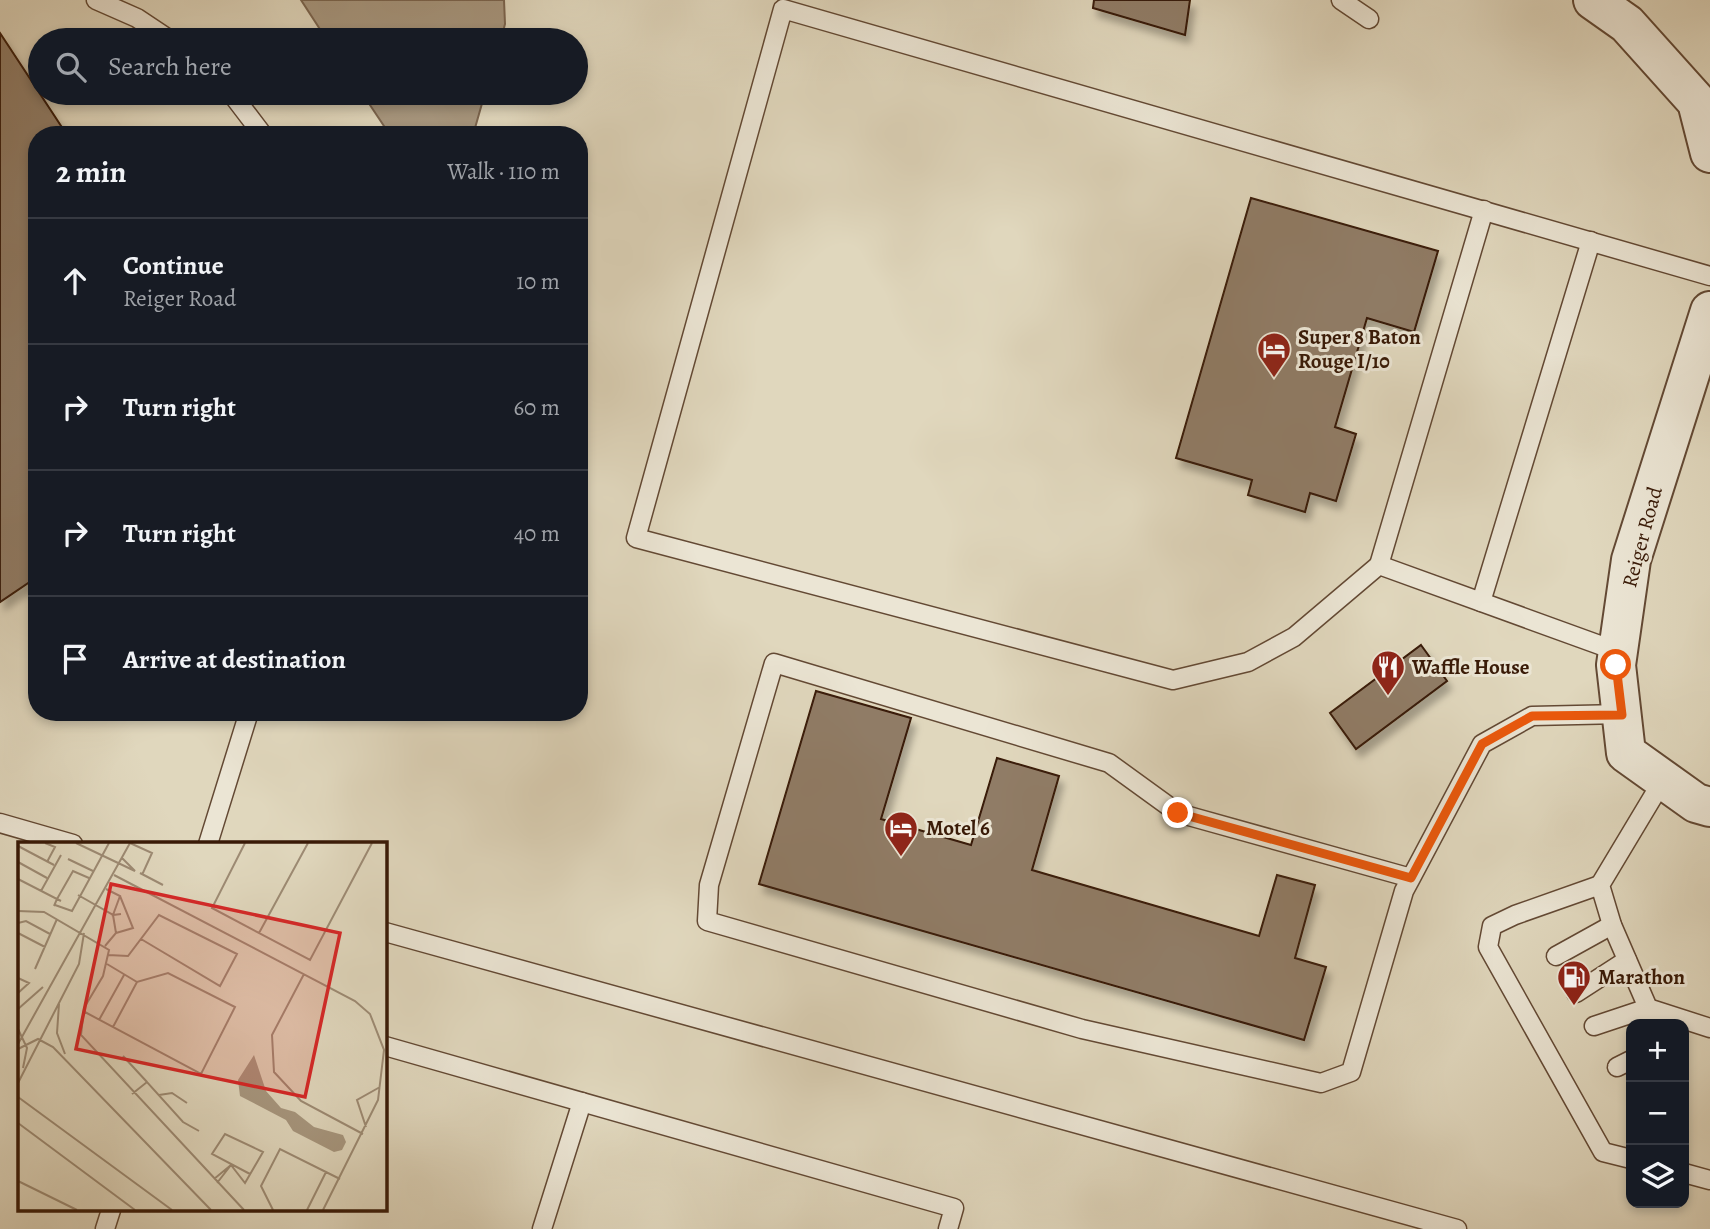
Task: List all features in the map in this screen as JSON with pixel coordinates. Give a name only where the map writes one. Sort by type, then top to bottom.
[{"type":"street","points":[[1593,0],[1627,24],[1697,102],[1710,153]]},
{"type":"street","name":"Reiger Road","points":[[1710,311],[1631,560],[1616,665],[1626,753],[1696,803],[1710,807]]},
{"type":"lane","points":[[96,0],[137,18],[152,28]]},
{"type":"lane","points":[[1341,0],[1368,19]]},
{"type":"lane","points":[[1484,210],[1379,565],[1294,637],[1248,662],[1173,680],[636,538],[783,9],[1484,210],[1710,276]]},
{"type":"lane","points":[[240,105],[256,126]]},
{"type":"lane","points":[[1481,602],[1591,242]]},
{"type":"lane","points":[[1379,565],[1619,652]]},
{"type":"lane","points":[[1411,878],[1178,813],[1109,763],[774,663],[709,885],[707,921],[1082,1029],[1321,1083],[1351,1072],[1404,891],[1411,878],[1482,744],[1532,716],[1622,715]]},
{"type":"lane","points":[[209,842],[246,721]]},
{"type":"lane","points":[[1626,1158],[1604,1152],[1577,1089],[1517,981],[1489,947],[1492,926],[1515,915],[1600,885],[1662,780]]},
{"type":"lane","points":[[0,823],[66,842]]},
{"type":"lane","points":[[1600,885],[1612,925],[1647,1016]]},
{"type":"lane","points":[[1556,956],[1612,925]]},
{"type":"lane","points":[[387,933],[1457,1229]]},
{"type":"lane","points":[[1576,993],[1627,960]]},
{"type":"lane","points":[[1594,1026],[1647,1016],[1710,1028]]},
{"type":"lane","points":[[387,1047],[954,1208],[948,1229]]},
{"type":"lane","points":[[542,1229],[582,1102]]},
{"type":"lane","points":[[1689,1174],[1710,1180]]},
{"type":"lane","points":[[106,1229],[110,1212]]},
{"type":"shaded area","points":[[301,0],[504,0],[504,28],[319,28]]},
{"type":"shaded area","points":[[370,105],[482,105],[476,126],[384,126]]},
{"type":"building","points":[[1094,0],[1190,0],[1185,35],[1093,8]]},
{"type":"building","points":[[0,33],[28,76],[28,105],[47,105],[61,126],[28,126],[28,583],[0,602]]},
{"type":"building","name":"Super 8 Baton Rouge I/10","points":[[1251,198],[1438,251],[1414,332],[1367,318],[1335,427],[1356,434],[1336,501],[1310,493],[1305,512],[1248,495],[1252,480],[1176,458]]},
{"type":"building","name":"Waffle House","points":[[1421,645],[1447,681],[1356,749],[1330,713]]},
{"type":"building","name":"Motel 6","points":[[816,691],[911,718],[881,819],[971,845],[997,758],[1059,776],[1032,870],[1259,936],[1277,875],[1315,885],[1295,958],[1326,967],[1304,1040],[759,884]]},
{"type":"place","name":"Super 8 Baton Rouge I/10","points":[[1274,379]]},
{"type":"place","name":"Waffle House","points":[[1388,697]]},
{"type":"place","name":"Motel 6","points":[[901,858]]},
{"type":"place","name":"Marathon","points":[[1574,1007]]},
{"type":"route","points":[[1178,813],[1411,878],[1482,744],[1532,716],[1622,715],[1616,665]]}]
